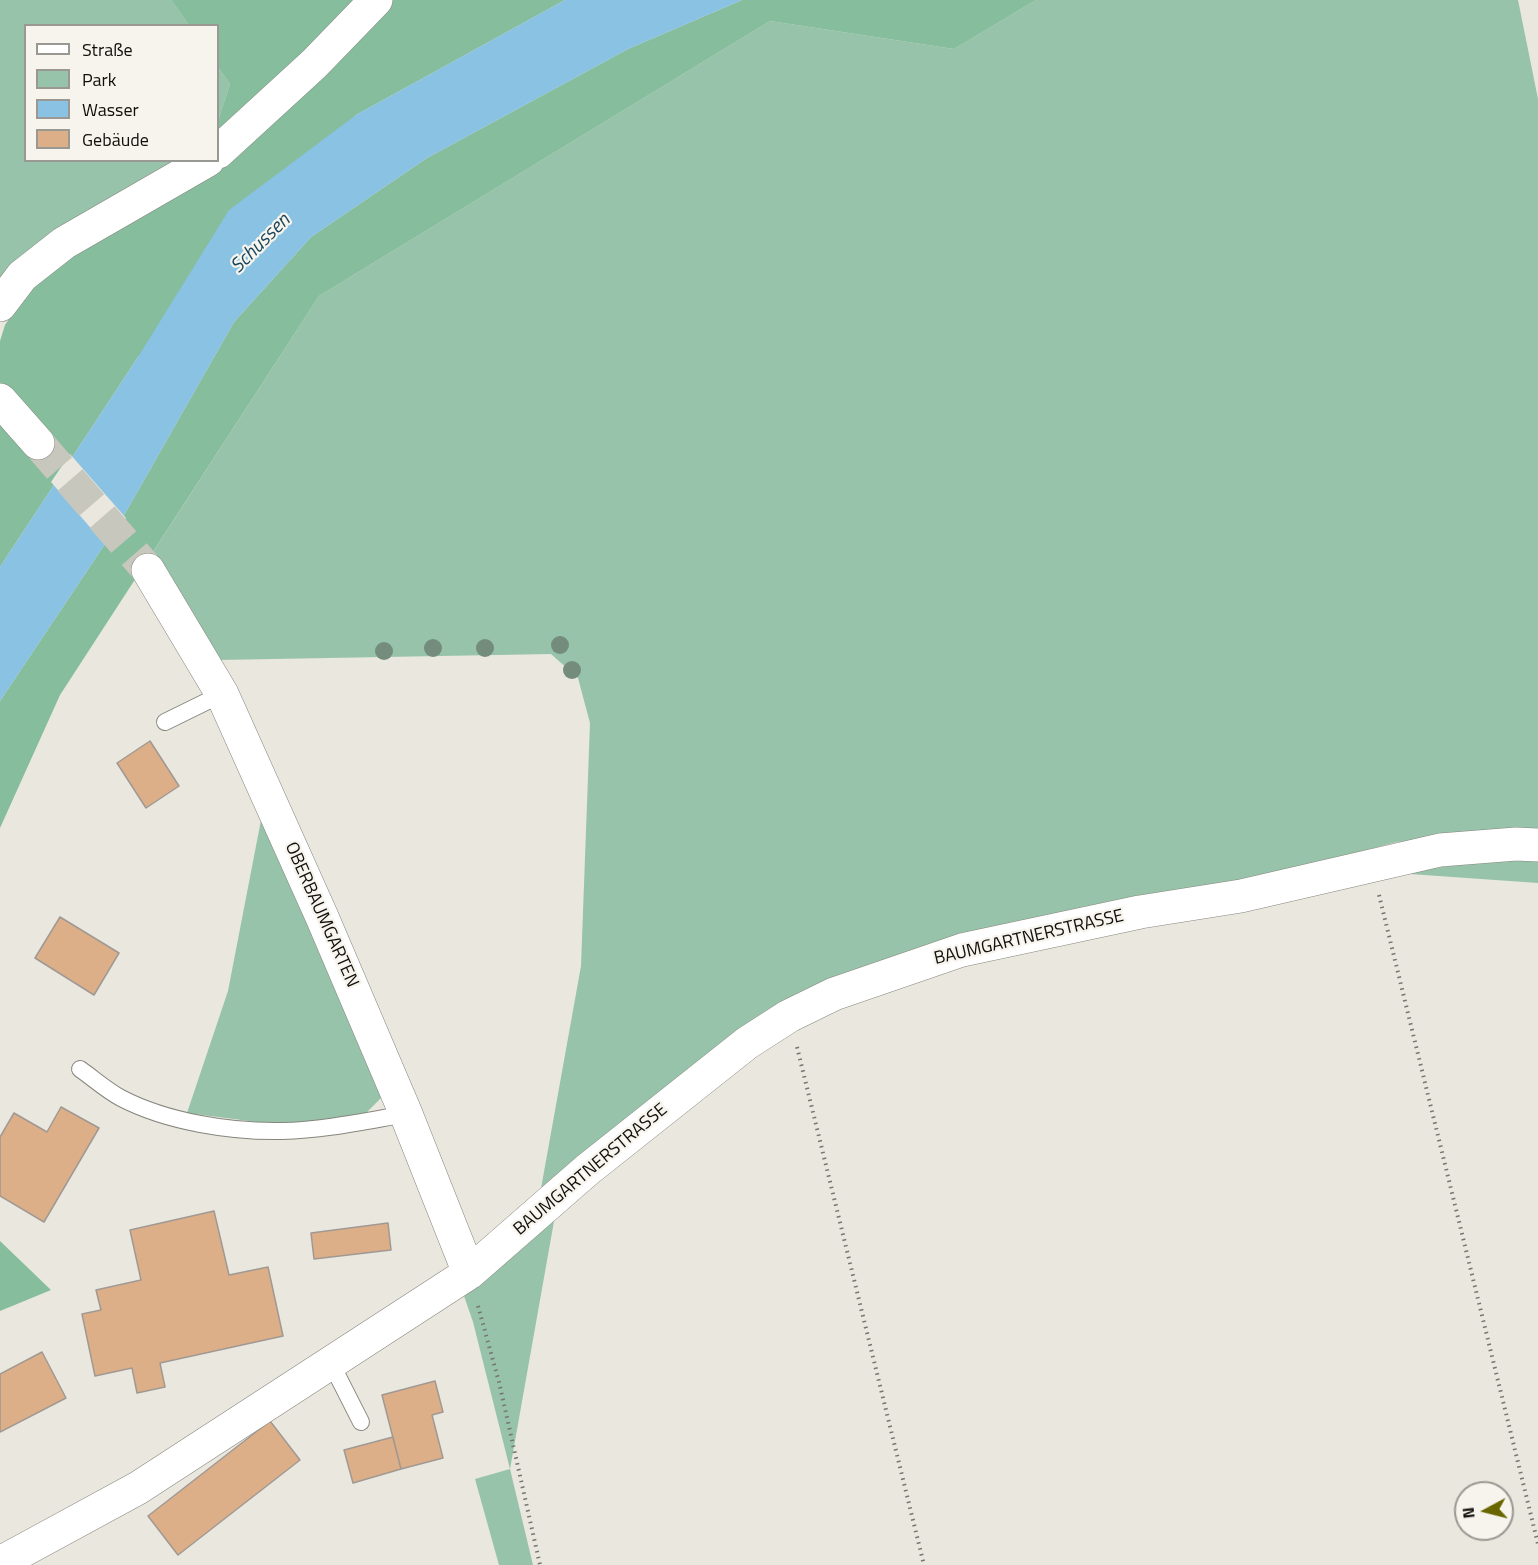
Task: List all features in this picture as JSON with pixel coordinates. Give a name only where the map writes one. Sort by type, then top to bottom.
[{"type":"street","points":[[219,151],[314,64],[376,0]]},
{"type":"street","points":[[0,305],[22,276],[64,243],[205,162]]},
{"type":"street","points":[[0,400],[38,443]]},
{"type":"street","name":"OBERBAUMGARTEN","points":[[148,570],[222,694],[322,917],[406,1114],[469,1273]]},
{"type":"street","name":"BAUMGARTNERSTRASSE","points":[[0,1563],[138,1488],[469,1273],[596,1162],[747,1043],[789,1016],[834,994],[962,950],[1140,912],[1241,896],[1440,850],[1516,844],[1538,845]]},
{"type":"lane","points":[[165,722],[222,694]]},
{"type":"lane","points":[[80,1069],[120,1097],[159,1115],[222,1127],[282,1131],[339,1126],[406,1114]]},
{"type":"lane","points":[[331,1363],[361,1422]]},
{"type":"path","points":[[1372,866],[1538,1545]]},
{"type":"path","points":[[789,1016],[924,1565]]},
{"type":"path","points":[[469,1273],[499,1382],[540,1565]]},
{"type":"green space","points":[[0,0],[171,0],[188,24],[24,24],[24,162],[180,162],[0,288]]},
{"type":"green space","points":[[171,0],[565,0],[356,115],[138,357],[0,567],[0,341],[5,325],[29,288],[73,253],[215,162],[219,162],[219,118],[230,84],[219,68],[219,24],[188,24]]},
{"type":"green space","points":[[742,0],[1036,0],[954,49],[770,21],[319,296],[60,695],[0,828],[0,701],[123,517],[234,322],[311,237],[427,158],[628,49]]},
{"type":"green space","points":[[1036,0],[1518,0],[1538,99],[1538,832],[1397,842],[1243,882],[909,952],[540,1194],[581,966],[590,723],[578,678],[551,654],[217,660],[153,552],[319,296],[770,21],[954,49]]},
{"type":"green space","points":[[219,68],[230,84],[219,118]]},
{"type":"green space","points":[[262,815],[385,1094],[363,1116],[349,1120],[273,1124],[187,1113],[228,991]]},
{"type":"green space","points":[[1526,856],[1538,857],[1538,883],[1396,873]]},
{"type":"green space","points":[[556,1210],[510,1469],[473,1322],[462,1290]]},
{"type":"green space","points":[[0,1241],[51,1290],[0,1311]]},
{"type":"green space","points":[[510,1469],[533,1565],[499,1565],[475,1479]]},
{"type":"water","name":"Schussen","points":[[565,0],[742,0],[628,49],[427,158],[311,237],[234,322],[123,517],[0,701],[0,567],[138,357],[229,210],[356,115]]},
{"type":"pier","points":[[70,454],[126,518],[107,547],[51,482]]},
{"type":"building","points":[[150,741],[179,786],[146,808],[117,763]]},
{"type":"building","points":[[60,917],[119,953],[94,995],[35,958]]},
{"type":"building","points":[[61,1107],[99,1128],[44,1222],[0,1196],[0,1137],[14,1113],[47,1132]]},
{"type":"building","points":[[214,1211],[229,1275],[268,1267],[283,1336],[160,1363],[165,1387],[137,1393],[132,1368],[95,1376],[82,1314],[101,1310],[96,1290],[141,1280],[130,1230]]},
{"type":"building","points":[[388,1223],[391,1250],[314,1259],[311,1233]]},
{"type":"building","points":[[42,1352],[66,1398],[0,1432],[0,1374]]},
{"type":"building","points":[[435,1381],[443,1412],[432,1415],[443,1458],[401,1469],[382,1395]]},
{"type":"building","points":[[270,1421],[300,1460],[178,1555],[148,1516]]},
{"type":"building","points":[[393,1437],[401,1469],[353,1483],[344,1450]]},
{"type":"tunnel","points":[[38,443],[148,570]]}]
